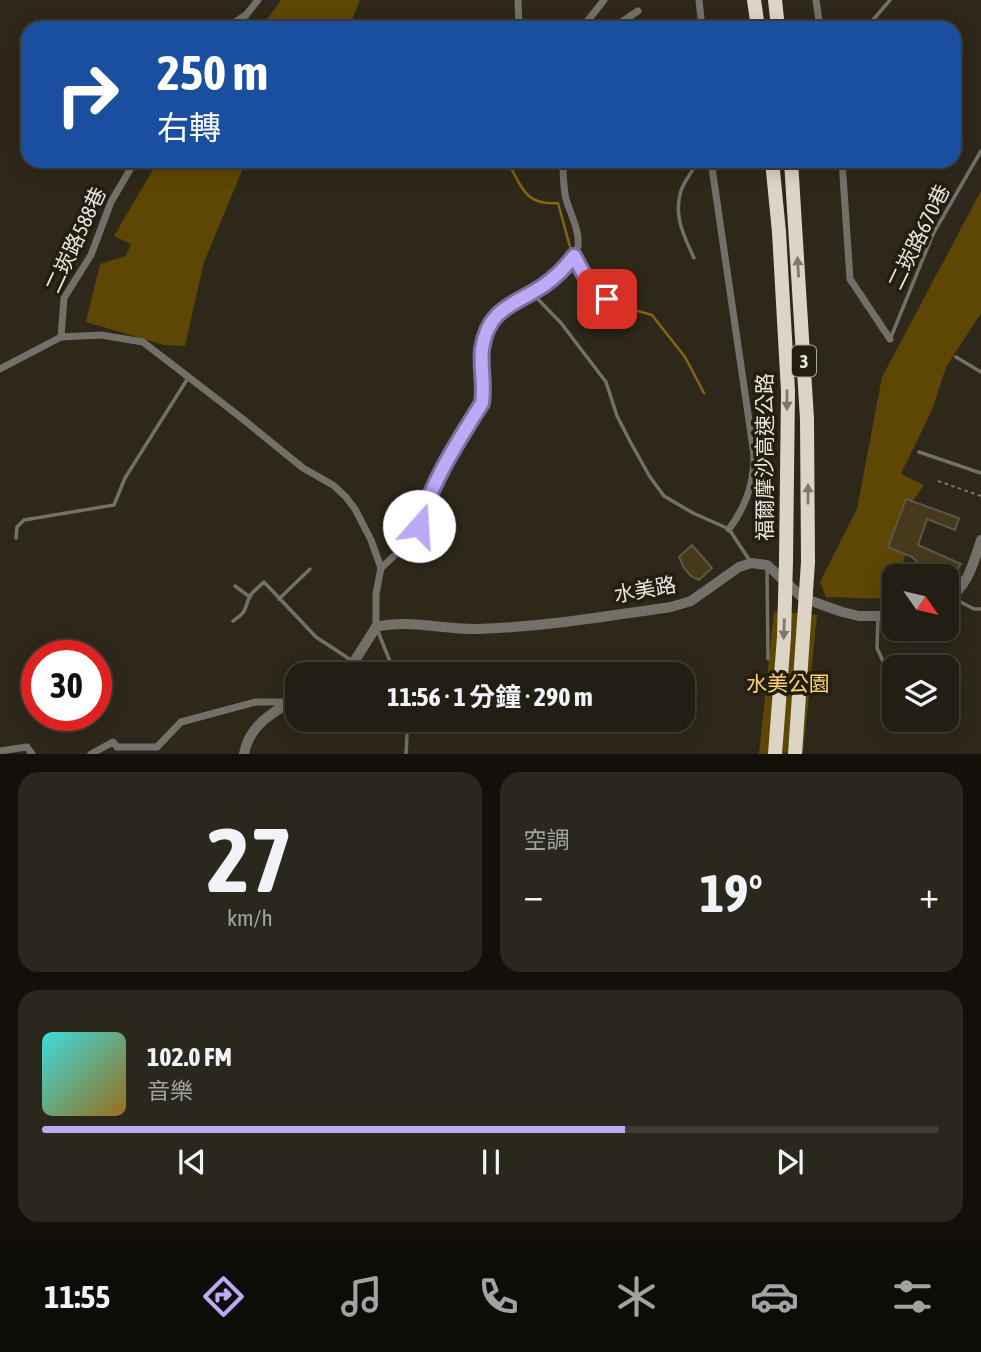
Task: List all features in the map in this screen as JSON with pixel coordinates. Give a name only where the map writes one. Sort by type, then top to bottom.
[{"type":"highway","points":[[754,0],[757,21]]},
{"type":"highway","points":[[775,0],[777,21]]},
{"type":"highway","name":"福爾摩沙高速公路","points":[[773,168],[788,391],[784,637],[775,754]]},
{"type":"highway","name":"福爾摩沙高速公路","points":[[792,168],[807,419],[808,562],[796,754]]},
{"type":"street","points":[[237,21],[246,15],[258,0]]},
{"type":"street","points":[[518,0],[519,21]]},
{"type":"street","points":[[588,21],[604,0]]},
{"type":"street","points":[[699,0],[701,21]]},
{"type":"street","points":[[816,0],[819,21]]},
{"type":"street","points":[[623,21],[638,12]]},
{"type":"street","name":"二崁路588巷","points":[[61,337],[64,298],[91,255],[111,202],[131,168]]},
{"type":"street","points":[[381,568],[411,540],[444,463],[482,403],[482,348],[495,315],[532,293],[560,272],[574,256],[578,241],[565,190],[563,168]]},
{"type":"street","points":[[712,168],[754,455],[754,474],[748,496],[729,529]]},
{"type":"street","points":[[842,168],[850,279],[890,339]]},
{"type":"street","points":[[0,369],[61,337],[101,335],[143,342],[303,468],[333,485],[355,509],[371,540],[381,568],[376,594],[376,627],[354,662]]},
{"type":"street","points":[[959,587],[966,579],[981,540]]},
{"type":"street","points":[[751,563],[767,565],[803,598],[859,616],[882,615]]},
{"type":"street","name":"水美路","points":[[376,627],[394,623],[476,629],[523,626],[671,607],[691,601],[739,567],[751,563]]},
{"type":"street","points":[[91,754],[113,742],[117,747],[157,747],[181,722],[256,702],[285,700]]},
{"type":"street","points":[[244,754],[251,733],[259,723],[285,706]]},
{"type":"street","points":[[0,751],[27,747],[32,754]]},
{"type":"lane","points":[[872,21],[890,0]]},
{"type":"lane","name":"二崁路670巷","points":[[890,339],[933,234],[981,151]]},
{"type":"lane","points":[[694,168],[681,189],[678,223],[694,258]]},
{"type":"lane","points":[[574,256],[598,295],[607,299],[624,300]]},
{"type":"lane","points":[[532,293],[561,323],[606,382],[617,416],[650,477],[664,496],[729,529],[751,563]]},
{"type":"lane","points":[[956,357],[981,372]]},
{"type":"lane","points":[[16,538],[17,527],[24,520],[114,505],[125,478],[188,378]]},
{"type":"lane","points":[[919,452],[981,473]]},
{"type":"lane","points":[[767,565],[768,659]]},
{"type":"lane","points":[[278,600],[310,569]]},
{"type":"lane","points":[[233,621],[243,614],[250,597],[264,582],[278,600],[316,636],[354,662]]},
{"type":"lane","points":[[234,586],[250,597]]},
{"type":"lane","points":[[959,602],[981,609]]},
{"type":"lane","points":[[877,616],[877,649],[882,660]]},
{"type":"lane","points":[[376,627],[390,662]]},
{"type":"lane","points":[[406,732],[406,754]]},
{"type":"path","points":[[938,481],[981,496]]},
{"type":"green space","points":[[281,0],[360,0],[352,21],[266,21]]},
{"type":"green space","points":[[154,168],[243,168],[204,262],[185,346],[164,345],[86,322],[100,264],[126,256],[131,244],[114,236]]},
{"type":"green space","points":[[981,191],[981,313],[946,367],[932,410],[901,474],[924,485],[907,509],[910,544],[903,561],[906,564],[882,564],[882,599],[826,597],[820,582],[857,509],[882,377]]},
{"type":"green space","name":"水美公園","points":[[774,611],[817,615],[803,753],[759,754]]},
{"type":"building","points":[[906,499],[959,518],[955,530],[927,519],[918,545],[961,564],[959,567],[959,564],[920,564],[912,557],[888,547]]},
{"type":"building","points":[[692,545],[712,568],[699,580],[684,568],[679,557]]},
{"type":"waterway","points":[[511,168],[531,198],[558,203],[572,254]]},
{"type":"waterway","points":[[574,260],[578,276],[591,298],[652,315],[685,357],[704,393]]},
{"type":"route","points":[[419,526],[444,463],[482,403],[482,348],[495,315],[545,284],[574,256],[598,295],[607,299]]}]
